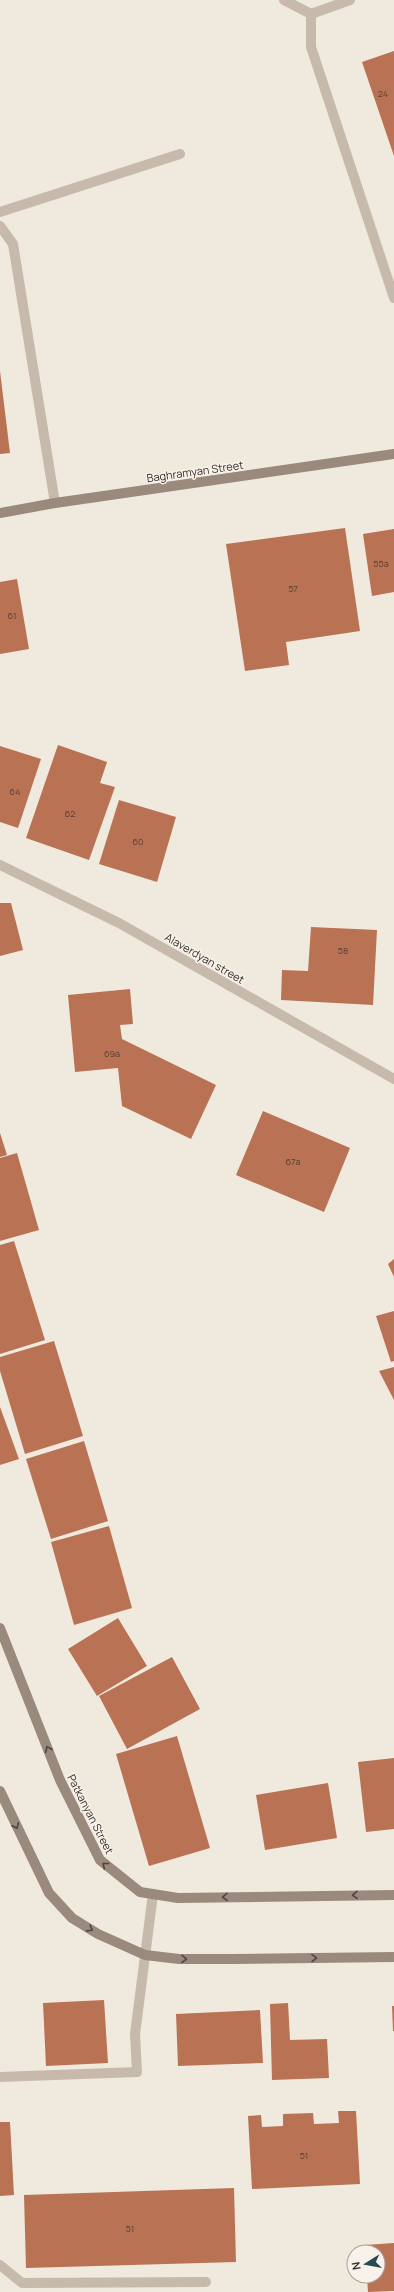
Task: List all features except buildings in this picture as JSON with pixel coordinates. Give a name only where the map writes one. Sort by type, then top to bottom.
[{"type":"main road","name":"Baghramyan Street","points":[[0,513],[55,503],[394,454]]},
{"type":"main road","name":"Patkanyan Street","points":[[0,1628],[60,1780],[100,1860],[140,1892],[178,1898],[394,1895]]},
{"type":"main road","points":[[0,1791],[49,1893],[72,1918],[98,1934],[145,1955],[179,1959],[394,1957]]},
{"type":"street","points":[[284,0],[311,14],[350,0]]},
{"type":"street","points":[[311,14],[311,47],[394,298]]},
{"type":"street","points":[[0,212],[180,154]]},
{"type":"street","points":[[0,226],[14,244],[55,503]]},
{"type":"street","name":"Alaverdyan street","points":[[0,865],[119,923],[394,1080]]},
{"type":"street","points":[[0,2077],[137,2072],[135,2034],[153,1894]]},
{"type":"street","points":[[0,2265],[22,2283],[206,2282]]}]
